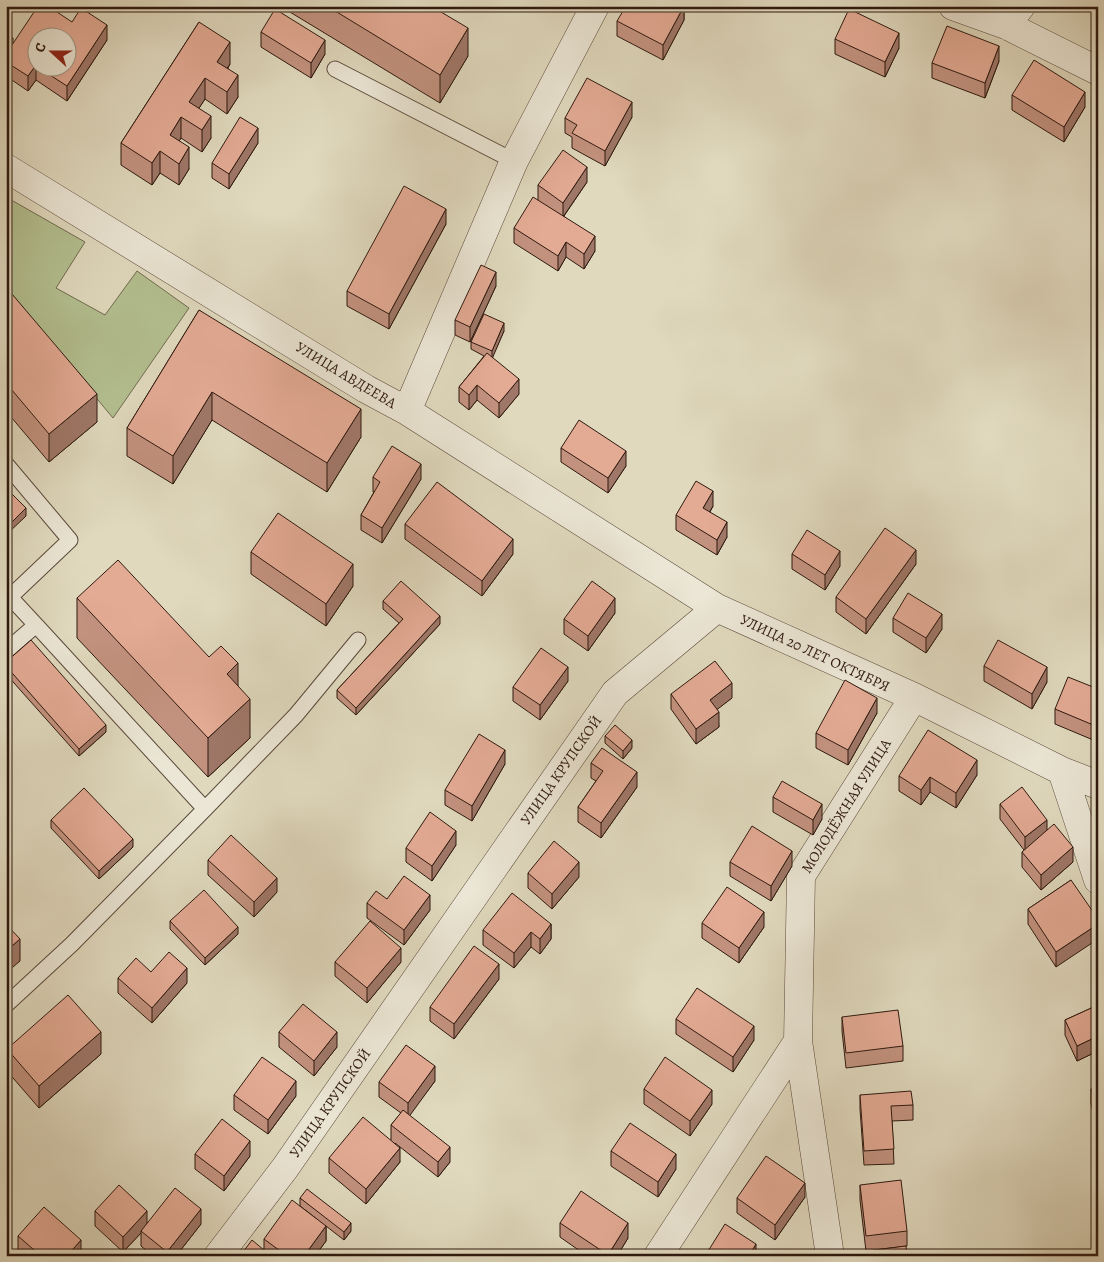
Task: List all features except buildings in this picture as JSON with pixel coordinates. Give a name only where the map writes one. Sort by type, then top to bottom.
[{"type":"street","name":"УЛИЦА АВДЕЕВА","points":[[6,168],[352,380],[407,411],[514,161],[595,6]]},
{"type":"street","points":[[954,6],[1014,15],[1098,71]]},
{"type":"street","points":[[407,411],[717,608]]},
{"type":"street","name":"УЛИЦА 20 ЛЕТ ОКТЯБРЯ","points":[[717,608],[914,697],[1062,771],[1098,785]]},
{"type":"street","name":"УЛИЦА КРУПСКОЙ","points":[[218,1256],[285,1168],[615,693],[717,608]]},
{"type":"street","name":"МОЛОДЁЖНАЯ УЛИЦА","points":[[830,1256],[798,1041],[801,876],[914,697]]},
{"type":"street","points":[[1062,771],[1098,880]]},
{"type":"street","points":[[658,1256],[798,1041]]},
{"type":"lane","points":[[335,68],[514,161]]},
{"type":"lane","points":[[6,464],[70,540],[8,596],[205,809]]},
{"type":"lane","points":[[6,651],[36,625]]},
{"type":"lane","points":[[6,1006],[72,944],[296,715],[358,640]]},
{"type":"green space","points":[[6,197],[85,242],[56,288],[105,315],[137,271],[189,308],[113,418],[6,290]]}]
